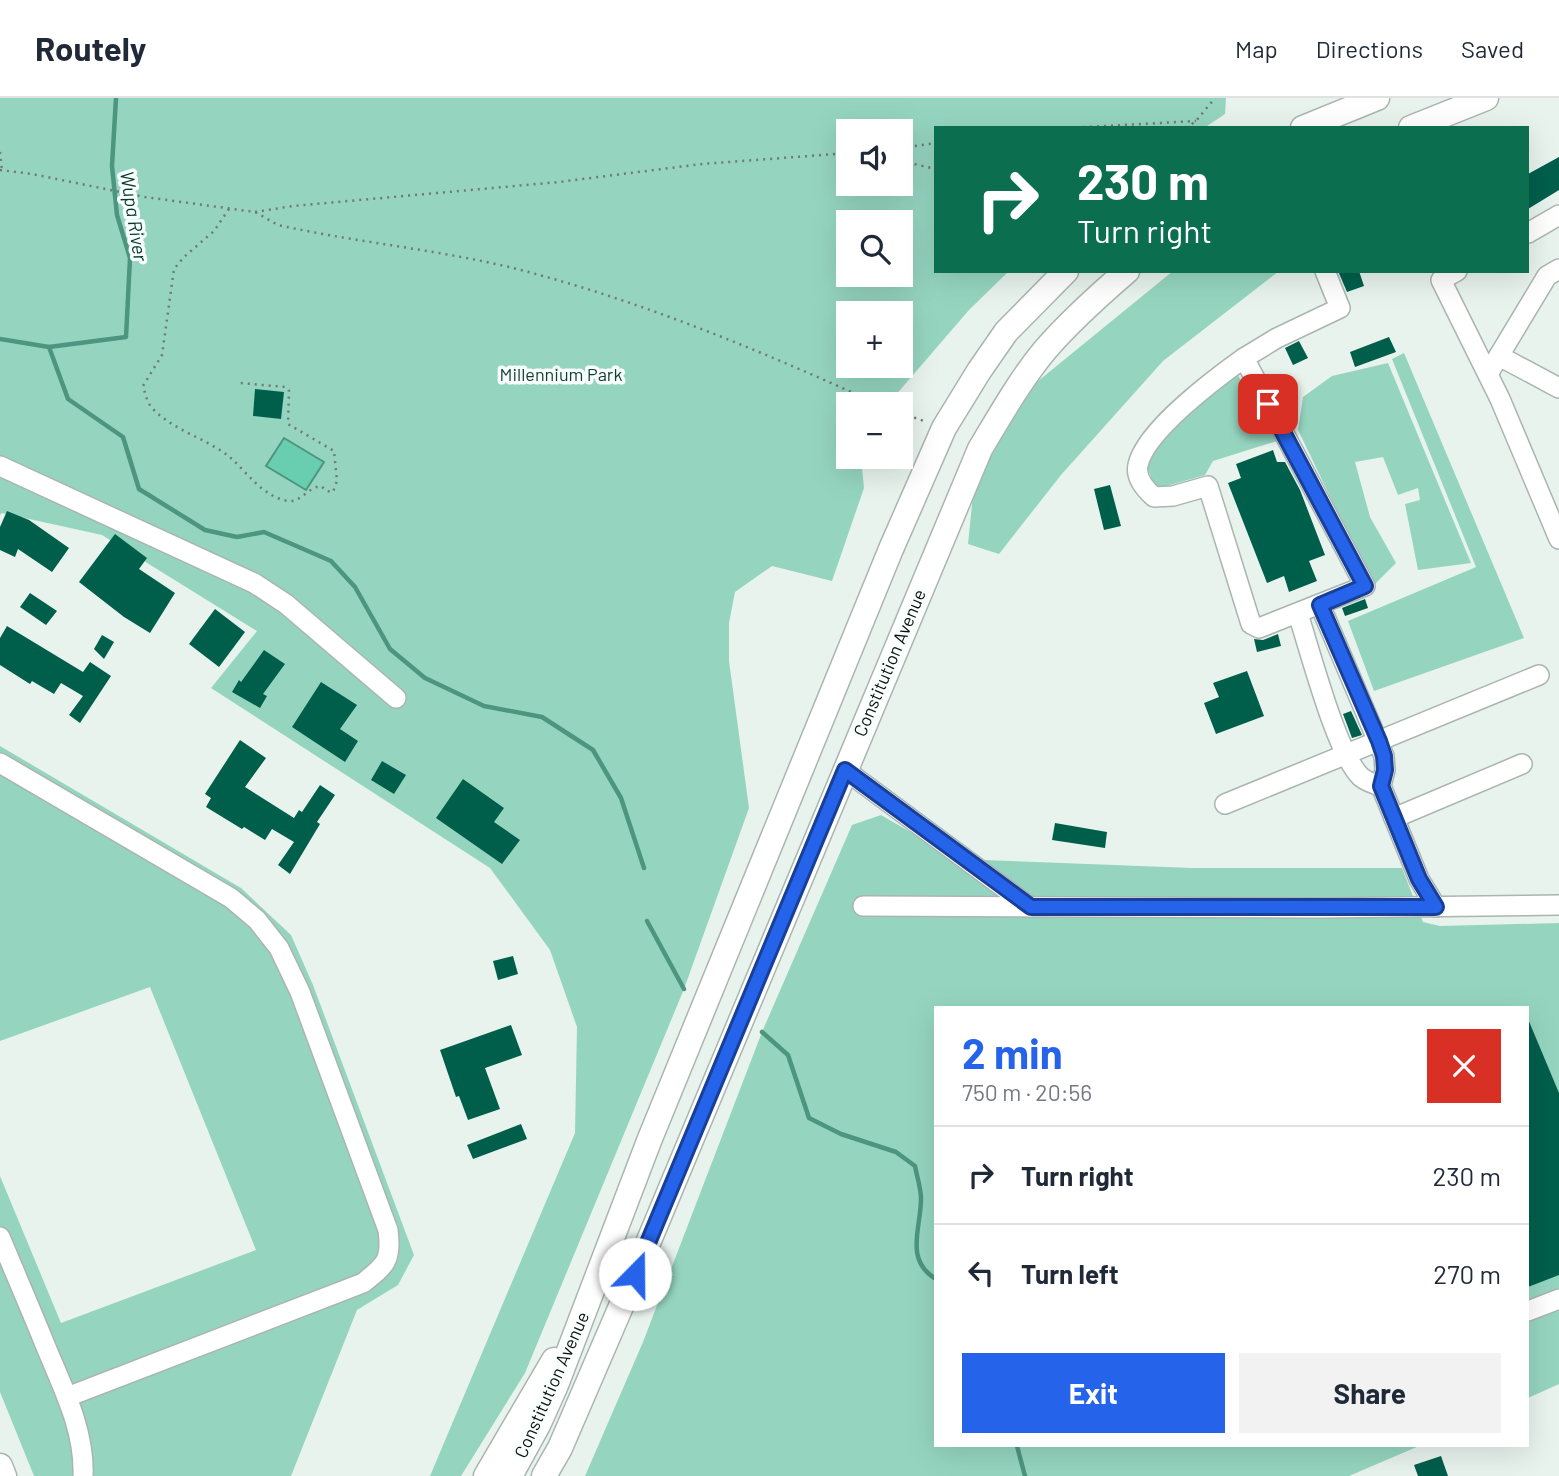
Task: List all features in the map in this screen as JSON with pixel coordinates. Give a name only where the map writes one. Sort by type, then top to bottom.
[{"type":"main road","points":[[1308,126],[1377,98]]},
{"type":"main road","points":[[1417,126],[1486,98]]},
{"type":"main road","name":"Constitution Avenue","points":[[510,1476],[542,1415],[581,1322],[649,1141],[891,549],[944,428],[1006,332],[1064,273]]},
{"type":"main road","name":"Constitution Avenue","points":[[544,1476],[560,1448],[980,449],[1013,395],[1045,351],[1085,308],[1125,273]]},
{"type":"main road","points":[[486,1476],[546,1370],[581,1322]]},
{"type":"main road","points":[[0,1466],[4,1476]]},
{"type":"street","points":[[1529,232],[1559,215]]},
{"type":"street","points":[[1488,374],[1546,276],[1559,269]]},
{"type":"street","points":[[1244,358],[1365,586],[1259,628],[1251,624],[1208,486],[1173,496],[1154,497],[1144,489],[1138,464],[1150,440],[1202,389],[1244,358],[1278,338],[1340,308],[1326,273]]},
{"type":"street","points":[[1453,273],[1441,280],[1500,399],[1559,539]]},
{"type":"street","points":[[1499,356],[1559,388]]},
{"type":"street","points":[[0,466],[254,583],[286,604],[396,698]]},
{"type":"street","points":[[1320,605],[1379,741],[1385,770],[1381,786],[1419,879],[1436,907]]},
{"type":"street","points":[[1298,614],[1346,754],[1361,777],[1381,786]]},
{"type":"street","points":[[1225,804],[1539,675]]},
{"type":"street","points":[[0,763],[231,898],[257,920],[279,948],[300,992],[383,1217],[391,1249],[384,1267],[363,1283],[67,1397]]},
{"type":"street","points":[[1394,818],[1522,764]]},
{"type":"street","points":[[845,770],[1031,907]]},
{"type":"street","points":[[863,906],[1559,905]]},
{"type":"street","points":[[0,1237],[67,1397],[84,1461],[83,1476]]},
{"type":"street","points":[[1529,1311],[1559,1299]]},
{"type":"path","points":[[1189,126],[1215,98]]},
{"type":"path","points":[[1105,126],[1196,121]]},
{"type":"path","points":[[913,146],[934,143]]},
{"type":"path","points":[[0,152],[1,170],[145,197],[255,212],[293,206],[559,182],[702,164],[836,154]]},
{"type":"path","points":[[913,164],[934,169]]},
{"type":"path","points":[[229,209],[214,232],[174,268],[162,355],[143,386],[147,401],[168,421],[232,459],[257,484],[284,500],[298,499],[312,488],[321,486],[333,492],[337,481],[334,452],[289,424],[289,391],[286,387],[240,383]]},
{"type":"path","points":[[255,212],[278,225],[507,267],[569,284],[642,307],[775,357],[852,392]]},
{"type":"path","points":[[913,417],[944,428]]},
{"type":"green space","name":"Millennium Park","points":[[0,98],[1226,98],[1225,114],[1207,126],[934,126],[934,273],[1007,273],[969,310],[913,375],[913,301],[836,301],[836,378],[910,378],[898,392],[836,392],[836,469],[862,469],[864,488],[832,581],[772,566],[735,592],[729,623],[729,661],[749,808],[684,989],[525,1373],[461,1476],[430,1476],[575,1133],[577,1027],[550,950],[490,868],[211,688],[257,631],[102,535],[2,513],[0,515]]},
{"type":"green space","points":[[1171,273],[1276,273],[1163,361],[1061,475],[999,554],[968,544],[974,485],[1032,386]]},
{"type":"green space","points":[[1404,353],[1524,638],[1374,691],[1348,621],[1476,567],[1392,359]]},
{"type":"green space","points":[[1388,363],[1471,563],[1418,570],[1405,504],[1420,500],[1418,488],[1398,495],[1383,457],[1355,462],[1370,517],[1396,563],[1373,586],[1298,430],[1303,397],[1332,376]]},
{"type":"green space","points":[[1236,372],[1277,441],[1213,461],[1205,475],[1156,489],[1146,465],[1161,437]]},
{"type":"green space","points":[[0,746],[241,888],[291,935],[313,985],[414,1255],[398,1285],[357,1310],[291,1476],[34,1476],[0,1392],[0,1176],[61,1323],[256,1250],[150,987],[0,1041]]},
{"type":"green space","points":[[881,815],[957,859],[1192,868],[1402,868],[1423,922],[1440,926],[1559,923],[1559,1384],[1529,1398],[1529,1006],[934,1006],[934,1447],[1417,1447],[1349,1476],[585,1476],[643,1342],[762,1032],[852,825]]},
{"type":"shaded area","points":[[284,438],[324,462],[306,490],[266,466]]},
{"type":"building","points":[[1559,157],[1559,190],[1529,208],[1529,173]]},
{"type":"building","points":[[1339,273],[1360,273],[1364,286],[1347,292]]},
{"type":"building","points":[[1389,337],[1396,352],[1355,367],[1350,352]]},
{"type":"building","points":[[1299,341],[1308,358],[1293,365],[1285,348]]},
{"type":"building","points":[[255,389],[284,392],[281,419],[253,416]]},
{"type":"building","points":[[1273,450],[1277,462],[1285,462],[1300,490],[1325,555],[1309,561],[1317,581],[1289,592],[1284,576],[1267,583],[1228,483],[1241,478],[1236,464]]},
{"type":"building","points":[[1110,485],[1121,526],[1104,530],[1094,489]]},
{"type":"building","points":[[7,511],[29,520],[69,548],[52,572],[18,549],[15,557],[0,550],[0,527]]},
{"type":"building","points":[[115,534],[147,558],[139,569],[175,593],[150,633],[124,617],[79,582]]},
{"type":"building","points":[[30,593],[57,611],[46,625],[20,607]]},
{"type":"building","points":[[1365,599],[1368,608],[1345,616],[1342,608]]},
{"type":"building","points":[[215,609],[245,632],[219,667],[189,644]]},
{"type":"building","points":[[7,626],[83,672],[90,662],[111,676],[80,723],[69,715],[83,696],[61,683],[54,694],[32,681],[30,684],[0,665],[0,638]]},
{"type":"building","points":[[1278,634],[1281,646],[1257,652],[1254,639],[1263,640]]},
{"type":"building","points":[[102,635],[114,642],[104,659],[94,649]]},
{"type":"building","points":[[264,650],[285,664],[263,694],[267,696],[260,708],[232,692]]},
{"type":"building","points":[[1247,671],[1264,716],[1216,734],[1204,703],[1219,697],[1213,683]]},
{"type":"building","points":[[321,682],[357,705],[340,729],[358,741],[345,762],[292,727]]},
{"type":"building","points":[[1351,711],[1362,735],[1352,738],[1343,714]]},
{"type":"building","points":[[240,740],[266,758],[245,787],[294,818],[299,810],[302,812],[320,785],[335,795],[317,822],[320,824],[290,874],[278,865],[294,842],[272,829],[265,840],[206,807],[211,798],[205,794]]},
{"type":"building","points":[[382,761],[406,775],[394,794],[371,780]]},
{"type":"building","points":[[463,779],[504,808],[494,822],[520,840],[502,864],[436,818]]},
{"type":"building","points":[[1055,823],[1107,832],[1105,848],[1052,840]]},
{"type":"building","points":[[513,956],[518,974],[498,980],[493,961]]},
{"type":"building","points":[[1529,1021],[1559,1093],[1559,1275],[1529,1287]]},
{"type":"building","points":[[511,1025],[522,1055],[485,1068],[500,1109],[468,1120],[459,1096],[456,1097],[440,1050]]},
{"type":"building","points":[[521,1124],[527,1139],[473,1159],[467,1145]]},
{"type":"building","points":[[1441,1456],[1448,1476],[1418,1476],[1414,1465]]},
{"type":"waterway","name":"Wupa River","points":[[0,339],[49,347],[126,337],[130,258],[117,215],[112,166],[116,98]]},
{"type":"waterway","points":[[49,347],[68,399],[123,437],[139,489],[205,530],[237,537],[264,532],[331,561],[355,587],[390,649],[425,678],[484,706],[542,717],[593,750],[621,798],[644,868]]},
{"type":"waterway","points":[[647,921],[684,989]]},
{"type":"waterway","points":[[762,1032],[788,1055],[809,1118],[841,1134],[896,1152],[915,1166],[921,1199],[917,1253],[920,1263],[934,1277]]},
{"type":"waterway","points":[[1017,1447],[1025,1476]]},
{"type":"route","points":[[635,1274],[845,770],[1031,907],[1436,907],[1419,879],[1381,786],[1385,770],[1379,741],[1320,605],[1365,586],[1268,404]]}]
